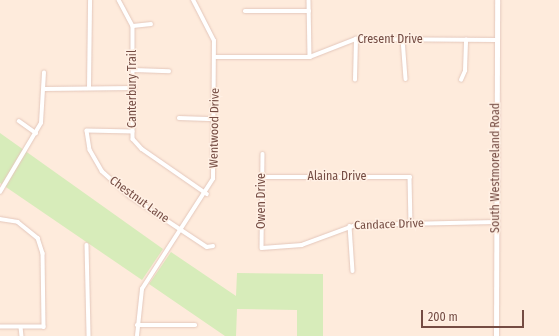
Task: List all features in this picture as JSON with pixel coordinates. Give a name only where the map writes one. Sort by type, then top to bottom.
[{"type":"street","points":[[89,88],[90,0]]},
{"type":"street","name":"Canterbury Trail","points":[[119,0],[133,26],[133,132],[142,149],[207,194]]},
{"type":"street","name":"Wentwood Drive","points":[[137,336],[142,289],[207,194],[215,166],[216,57],[212,33],[193,0]]},
{"type":"street","points":[[309,0],[310,57]]},
{"type":"street","name":"South Westmoreland Road","points":[[496,336],[497,0]]},
{"type":"street","points":[[245,11],[309,11]]},
{"type":"street","points":[[133,26],[151,24]]},
{"type":"street","points":[[355,80],[356,39]]},
{"type":"street","name":"Cresent Drive","points":[[216,57],[310,57],[356,39],[496,40]]},
{"type":"street","points":[[403,39],[406,79]]},
{"type":"street","points":[[461,80],[465,71],[466,40]]},
{"type":"street","points":[[134,70],[169,71]]},
{"type":"street","points":[[0,192],[36,133],[44,110],[44,73]]},
{"type":"street","points":[[44,89],[134,88]]},
{"type":"street","points":[[179,118],[215,119]]},
{"type":"street","points":[[19,121],[36,133]]},
{"type":"street","name":"Chestnut Lane","points":[[133,132],[87,131],[90,150],[112,182],[207,247],[213,246]]},
{"type":"street","name":"Owen Drive","points":[[262,248],[263,154]]},
{"type":"street","name":"Alaina Drive","points":[[263,177],[410,177],[411,224]]},
{"type":"street","points":[[0,219],[18,222],[38,238],[43,253],[44,327],[0,327]]},
{"type":"street","name":"Candace Drive","points":[[262,248],[302,245],[350,226],[496,222]]},
{"type":"street","points":[[350,226],[353,271]]},
{"type":"street","points":[[87,245],[88,336]]},
{"type":"street","points":[[137,325],[195,325]]},
{"type":"street","points":[[21,327],[21,335]]},
{"type":"green space","points":[[0,133],[163,249],[142,280],[0,183]]},
{"type":"green space","points":[[171,252],[236,296],[237,273],[323,274],[323,336],[297,336],[297,310],[237,309],[236,336],[225,336],[149,284]]}]
